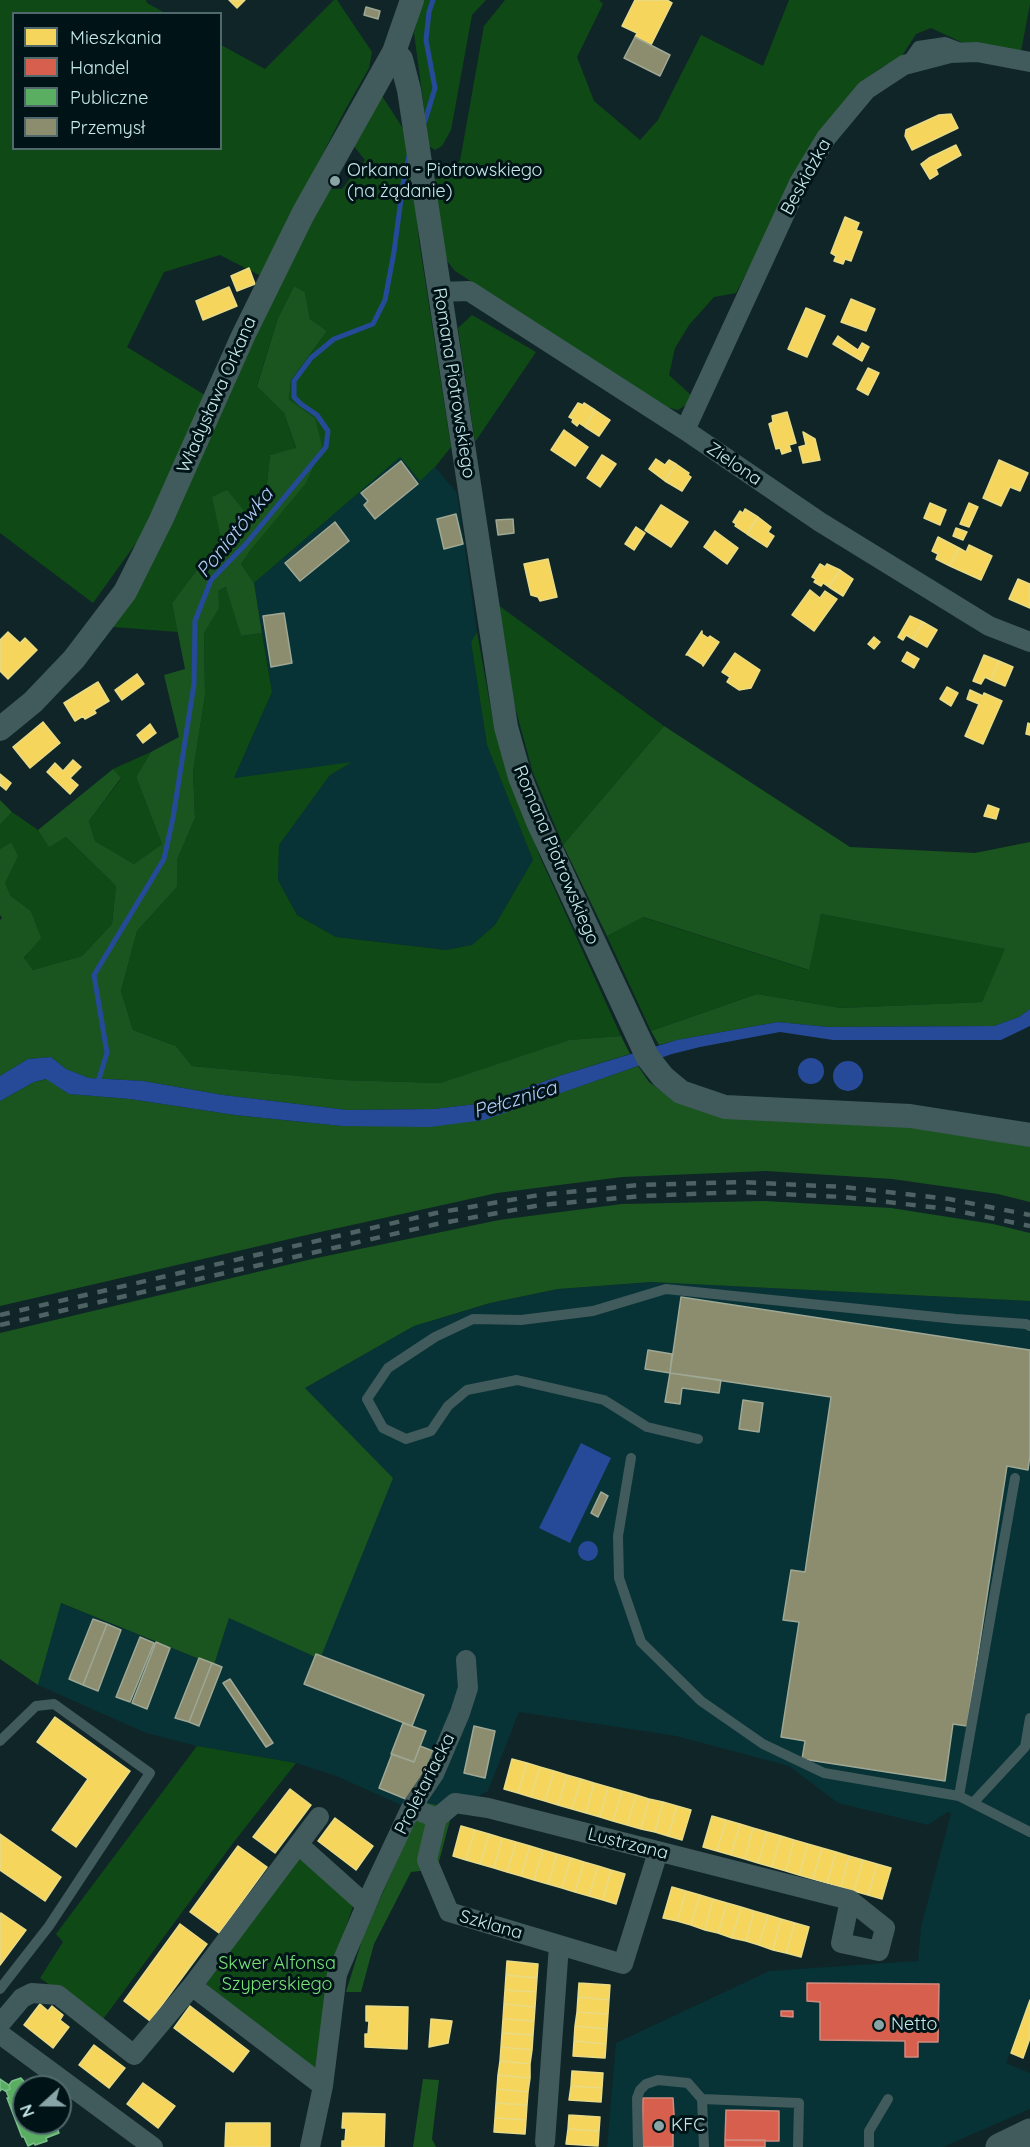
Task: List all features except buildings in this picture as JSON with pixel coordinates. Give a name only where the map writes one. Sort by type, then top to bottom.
[{"type":"main road","points":[[999,2147],[1030,2132]]},
{"type":"street","name":"Władysława Orkana","points":[[4,724],[33,702],[74,659],[125,592],[161,520],[243,336],[303,214],[394,52],[412,0]]},
{"type":"street","name":"Romana Piotrowskiego","points":[[394,52],[401,59],[409,90],[506,727],[520,777],[538,822],[648,1058],[663,1077],[681,1092],[725,1107],[910,1116],[1030,1135]]},
{"type":"street","name":"Beskidzka","points":[[685,430],[799,183],[826,138],[866,90],[904,65],[950,53],[977,52],[1030,62]]},
{"type":"street","name":"Zielona","points":[[440,292],[469,291],[685,430],[820,522],[989,626],[1030,642]]},
{"type":"street","name":"Proletariacka","points":[[310,2147],[322,2086],[337,1974],[411,1808],[434,1774],[460,1713],[468,1688],[466,1660]]},
{"type":"street","name":"Lustrzana","points":[[437,1818],[455,1803],[488,1808],[850,1900]]},
{"type":"street","points":[[411,1808],[437,1818]]},
{"type":"street","points":[[0,2024],[22,1998],[32,1993],[58,1995],[134,2055],[192,1986],[319,1817]]},
{"type":"street","name":"Szklana","points":[[437,1818],[427,1860],[448,1912],[623,1964],[658,1852]]},
{"type":"street","points":[[299,1845],[366,1905]]},
{"type":"street","points":[[545,2142],[559,1945]]},
{"type":"street","points":[[192,1986],[322,2086]]},
{"type":"street","points":[[0,2034],[153,2147]]},
{"type":"lane","points":[[698,1439],[647,1427],[604,1401],[517,1380],[467,1390],[448,1406],[431,1431],[406,1439],[383,1428],[367,1400],[388,1368],[435,1337],[473,1319],[521,1320],[593,1311],[666,1289],[1030,1326]]},
{"type":"lane","points":[[631,1458],[618,1536],[619,1578],[641,1642],[701,1701],[763,1744],[824,1773],[959,1796],[1030,1832]]},
{"type":"lane","points":[[959,1796],[1015,1478]]},
{"type":"lane","points":[[0,1741],[36,1706],[54,1704],[150,1773],[49,1926],[0,1989]]},
{"type":"lane","points":[[973,1803],[1025,1747],[1030,1718]]},
{"type":"lane","points":[[638,2147],[637,2098],[640,2090],[646,2084],[658,2080],[688,2083],[702,2098],[704,2147]]},
{"type":"lane","points":[[702,2098],[799,2103],[798,2147]]},
{"type":"lane","points":[[869,2147],[869,2131],[888,2099]]},
{"type":"shaded area","points":[[400,457],[420,480],[435,467],[457,493],[477,632],[471,642],[487,745],[533,860],[495,925],[472,945],[446,950],[336,937],[297,915],[278,880],[279,845],[330,775],[350,763],[234,778],[272,692],[254,583]]},
{"type":"shaded area","points":[[651,1282],[1030,1301],[1030,2000],[1006,2063],[1030,2073],[1030,2109],[943,2147],[607,2147],[616,2043],[769,1971],[918,1961],[921,1927],[951,1813],[948,1812],[928,1825],[838,1803],[789,1766],[676,1736],[519,1712],[488,1791],[453,1809],[403,1806],[336,1776],[296,1763],[197,1746],[146,1733],[38,1685],[60,1603],[214,1665],[229,1618],[393,1478],[305,1388],[414,1326],[490,1303],[558,1289]]},
{"type":"green space","points":[[0,0],[146,0],[147,3],[163,12],[12,12],[12,150],[222,150],[222,46],[265,69],[334,0],[337,0],[372,52],[369,68],[344,112],[261,276],[220,255],[164,272],[127,347],[208,397],[144,532],[93,603],[0,533]]},
{"type":"green space","points":[[422,0],[486,0],[472,15],[451,130],[442,146],[435,150],[429,146],[414,33]]},
{"type":"green space","points":[[505,0],[599,0],[603,4],[577,57],[594,101],[640,140],[658,120],[701,35],[763,66],[789,0],[1030,0],[1030,4],[1021,51],[974,48],[931,28],[916,34],[900,59],[882,67],[860,83],[820,133],[736,293],[714,297],[689,325],[675,348],[669,375],[692,396],[689,403],[678,410],[662,406],[455,271],[444,257],[434,180],[460,161],[484,26]]},
{"type":"green space","points":[[382,96],[406,133],[410,152],[419,241],[451,447],[420,481],[400,457],[254,583],[241,564],[252,548],[315,418],[289,401],[291,380],[327,331],[310,319],[305,292],[294,286],[278,318],[257,385],[284,413],[296,449],[270,455],[266,492],[250,519],[221,538],[172,603],[178,632],[113,627],[325,189],[342,189],[365,160],[352,144]]},
{"type":"green space","points":[[294,286],[305,292],[310,319],[327,331],[291,380],[289,400],[315,418],[322,446],[306,483],[241,564],[254,583],[262,633],[241,636],[226,587],[218,591],[219,608],[204,633],[205,695],[193,772],[195,818],[177,860],[177,887],[137,931],[121,991],[133,1030],[176,1046],[192,1066],[342,1080],[440,1083],[569,1040],[621,1036],[630,1054],[562,1075],[485,1103],[434,1109],[347,1110],[223,1095],[143,1081],[89,1078],[66,1069],[51,1057],[28,1059],[0,1076],[0,920],[2,918],[0,915],[0,849],[11,842],[18,856],[5,883],[11,896],[31,911],[41,938],[24,958],[33,970],[82,956],[112,924],[116,886],[66,837],[49,847],[38,830],[113,769],[121,778],[89,821],[95,841],[134,864],[162,844],[136,777],[151,752],[179,737],[164,675],[185,669],[172,603],[221,538],[212,497],[227,490],[250,518],[266,492],[270,455],[296,448],[284,413],[257,386],[278,318]]},
{"type":"green space","points":[[472,315],[536,352],[475,442],[458,328]]},
{"type":"green space","points":[[227,587],[241,636],[262,633],[272,692],[234,778],[352,762],[330,775],[279,845],[278,880],[297,915],[336,937],[446,950],[472,945],[495,925],[533,860],[487,745],[471,642],[477,632],[494,726],[511,778],[540,857],[621,1036],[569,1040],[440,1083],[342,1080],[192,1066],[176,1046],[133,1030],[121,991],[137,931],[177,887],[177,860],[195,818],[193,772],[205,695],[204,633],[218,608],[218,591]]},
{"type":"green space","points":[[494,602],[664,726],[563,845],[533,773],[515,707]]},
{"type":"green space","points":[[664,726],[850,847],[975,853],[1030,842],[1030,1009],[1019,1017],[994,1026],[828,1027],[778,1022],[659,1045],[651,1031],[757,994],[841,1008],[982,1002],[1005,949],[821,914],[809,970],[643,917],[607,936],[563,845]]},
{"type":"green space","points":[[151,752],[136,777],[162,844],[134,864],[95,841],[89,821],[121,779],[113,769]]},
{"type":"green space","points":[[0,800],[12,812],[0,825]]},
{"type":"green space","points":[[12,812],[38,830],[49,846],[66,837],[116,886],[112,924],[82,956],[33,970],[24,959],[40,937],[31,911],[11,896],[5,883],[11,842],[0,849],[0,825]]},
{"type":"green space","points":[[821,914],[1006,949],[982,1002],[841,1008],[757,994],[651,1031],[607,936],[642,917],[808,970]]},
{"type":"green space","points":[[638,1066],[649,1082],[675,1101],[909,1124],[1030,1144],[1030,1202],[998,1194],[892,1179],[766,1171],[622,1177],[497,1193],[0,1306],[0,1101],[34,1082],[47,1079],[69,1094],[130,1099],[235,1115],[342,1126],[563,1092]]},
{"type":"green space","points":[[764,1201],[891,1208],[993,1224],[1030,1233],[1030,1301],[651,1282],[558,1289],[490,1303],[414,1326],[305,1388],[393,1478],[320,1659],[229,1618],[214,1665],[61,1603],[38,1685],[0,1659],[0,1333],[312,1259],[499,1220],[622,1204]]},
{"type":"green space","points":[[197,1746],[296,1763],[233,1843],[101,2022],[40,1978],[63,1942],[56,1934]]},
{"type":"green space","points":[[423,1802],[453,1809],[437,1869],[411,1872],[374,1944],[361,1992],[346,1992],[363,1937]]},
{"type":"green space","name":"Skwer Alfonsa Szyperskiego","points":[[299,1858],[354,1903],[331,1972],[315,2069],[307,2068],[205,1983]]},
{"type":"green space","points":[[423,2079],[439,2080],[432,2139],[436,2147],[413,2147]]},
{"type":"water","name":"Pełcznica","points":[[1030,1009],[1030,1026],[1001,1040],[833,1040],[780,1032],[700,1047],[672,1054],[484,1120],[430,1127],[342,1126],[235,1115],[130,1099],[69,1094],[46,1079],[34,1082],[0,1101],[0,1076],[28,1059],[51,1057],[66,1069],[89,1078],[143,1081],[223,1095],[347,1110],[434,1109],[485,1103],[562,1075],[677,1040],[778,1022],[828,1027],[994,1026],[1019,1017]]},
{"type":"water","points":[[811,1058],[820,1062],[824,1071],[820,1080],[811,1084],[802,1080],[798,1071],[802,1062]]},
{"type":"water","points":[[848,1061],[858,1066],[863,1076],[858,1086],[848,1091],[838,1086],[833,1076],[838,1066]]},
{"type":"water","points":[[581,1443],[611,1458],[570,1543],[539,1528]]},
{"type":"water","points":[[588,1541],[595,1544],[598,1551],[595,1558],[588,1561],[581,1558],[578,1551],[581,1544]]},
{"type":"waterway","name":"Poniatówka","points":[[425,121],[435,88],[426,40],[429,12],[433,0]]},
{"type":"waterway","name":"Poniatówka","points":[[97,1085],[107,1053],[94,975],[164,859],[173,818],[194,684],[195,621],[211,580],[245,545],[326,447],[328,431],[317,415],[294,397],[294,381],[311,358],[334,339],[373,324],[385,300],[409,156]]},
{"type":"railway","points":[[0,1315],[436,1213],[539,1195],[639,1185],[741,1182],[844,1187],[949,1199],[1030,1215]]},
{"type":"railway","points":[[0,1325],[437,1224],[541,1205],[642,1196],[740,1192],[844,1197],[948,1209],[1030,1226]]},
{"type":"place","name":"Orkana - Piotrowskiego (na żądanie)","points":[[335,181]]},
{"type":"place","name":"Netto","points":[[879,2025]]},
{"type":"place","name":"KFC","points":[[659,2126]]}]
